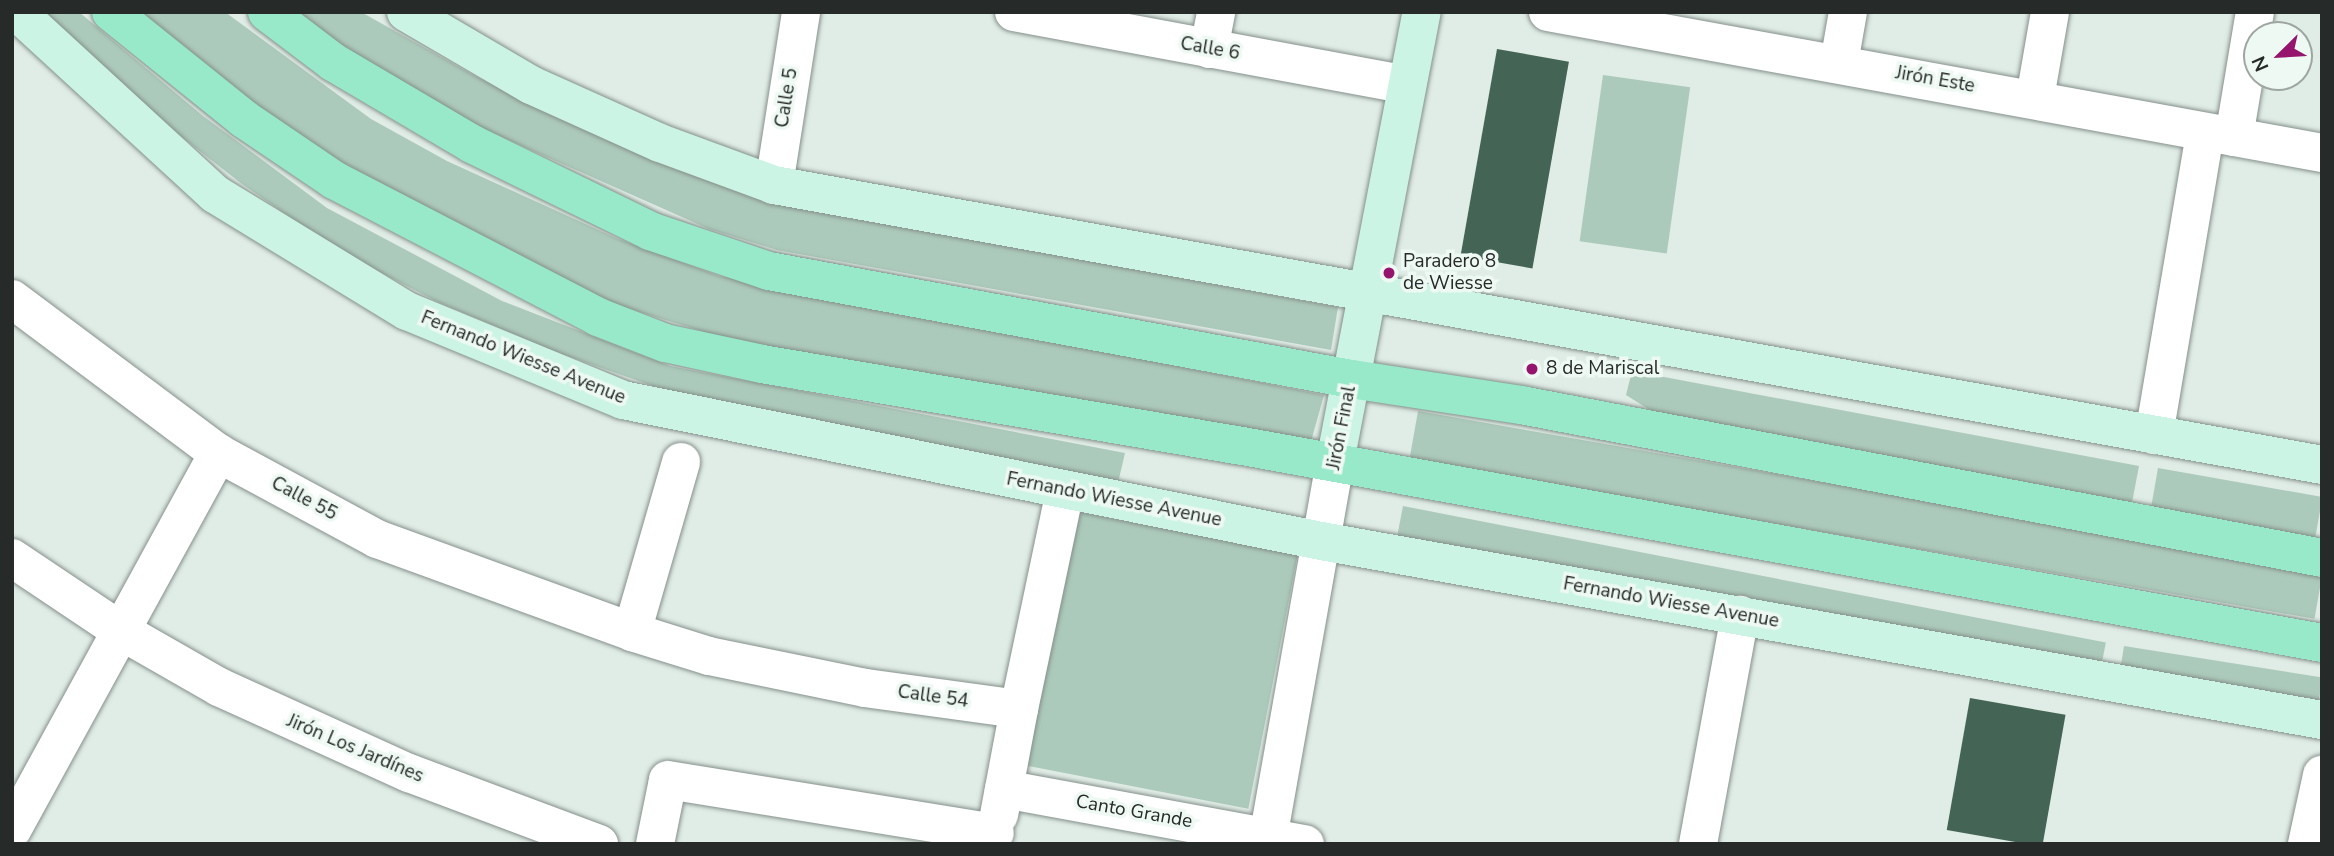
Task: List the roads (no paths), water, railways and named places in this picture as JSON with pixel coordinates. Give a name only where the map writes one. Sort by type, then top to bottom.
[{"type":"main road","name":"Fernando Wiesse Avenue","points":[[18,12],[215,194],[407,311],[624,400],[1321,541],[2322,720]]},
{"type":"main road","points":[[111,12],[244,119],[334,180],[576,306],[665,343],[762,364],[1335,462],[2322,643]]},
{"type":"main road","points":[[267,12],[333,62],[472,144],[650,231],[728,260],[1351,379],[1521,405],[2322,558]]},
{"type":"main road","points":[[406,12],[531,86],[660,144],[774,185],[1368,290],[2322,466]]},
{"type":"main road","name":"Jirón Final","points":[[1335,462],[1422,12]]},
{"type":"street","name":"Calle 5","points":[[774,185],[801,12]]},
{"type":"street","name":"Calle 6","points":[[1014,12],[1212,31],[1406,85]]},
{"type":"street","name":"Jirón Este","points":[[1548,12],[1639,20],[1839,63],[2322,153]]},
{"type":"street","points":[[1839,63],[1848,12]]},
{"type":"street","points":[[2035,98],[2050,12]]},
{"type":"street","points":[[2154,435],[2219,134],[2255,12]]},
{"type":"street","name":"Calle 55","points":[[12,299],[218,453],[377,539],[632,632]]},
{"type":"street","points":[[13,827],[218,453]]},
{"type":"street","name":"Jirón Final","points":[[1267,840],[1335,462]]},
{"type":"street","points":[[632,632],[681,463]]},
{"type":"street","points":[[655,844],[668,780],[993,839],[1065,491]]},
{"type":"street","name":"Jirón Los Jardínes","points":[[12,558],[121,631],[219,687],[299,726],[409,774],[599,844]]},
{"type":"street","points":[[1698,844],[1740,615]]},
{"type":"street","name":"Calle 54","points":[[632,632],[709,656],[865,688],[1019,709]]},
{"type":"street","points":[[2307,844],[2322,775]]},
{"type":"street","name":"Canto Grande","points":[[1004,789],[1267,840],[1305,844]]},
{"type":"place","name":"Paradero 8 de Wiesse","points":[[1389,273]]},
{"type":"place","name":"8 de Mariscal","points":[[1532,369]]}]
